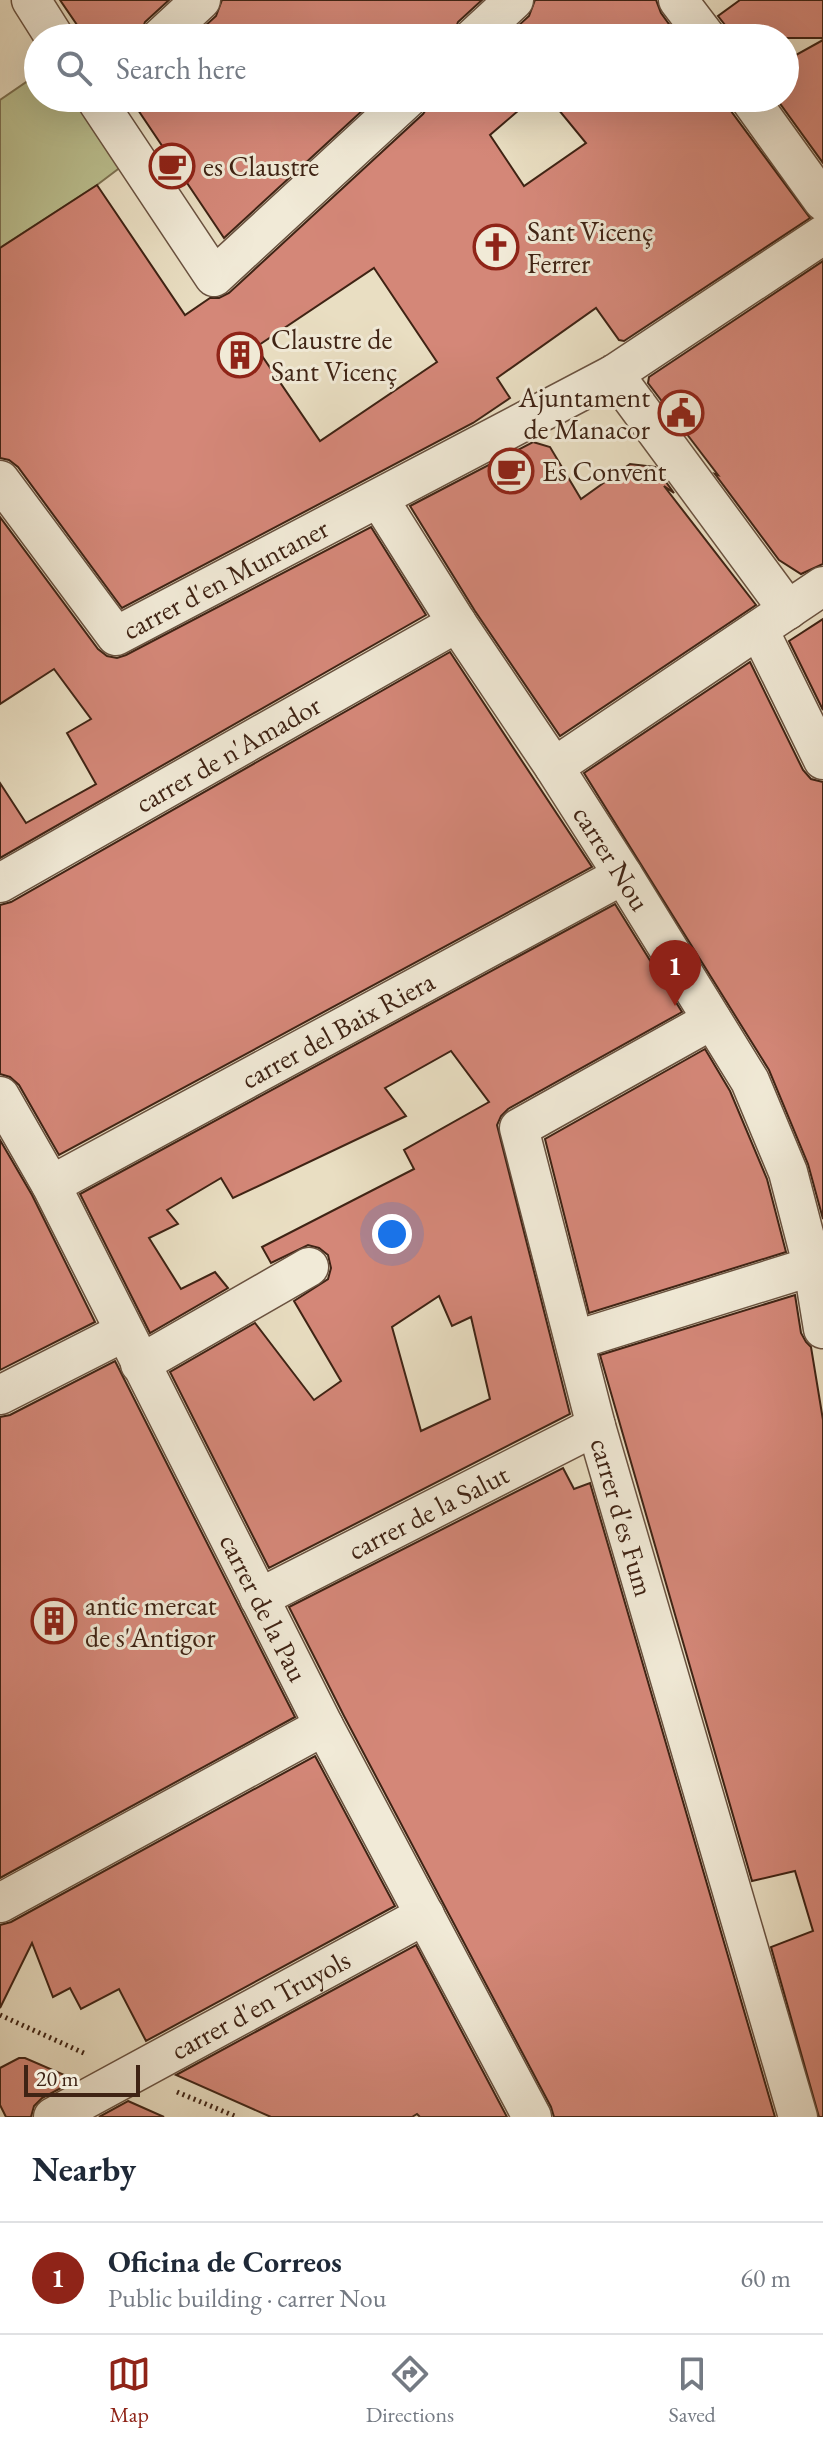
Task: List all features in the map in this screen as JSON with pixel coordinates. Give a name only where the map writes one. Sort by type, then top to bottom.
[{"type":"street","points":[[31,0],[46,24]]},
{"type":"street","points":[[175,24],[201,0]]},
{"type":"street","points":[[488,24],[514,0]]},
{"type":"street","points":[[105,112],[214,277],[393,112]]},
{"type":"street","points":[[759,112],[823,201]]},
{"type":"street","points":[[379,499],[614,374],[823,235]]},
{"type":"street","points":[[614,374],[773,620],[823,760]]},
{"type":"street","name":"carrer d'en Muntaner","points":[[0,480],[116,636],[379,499]]},
{"type":"street","name":"carrer Nou","points":[[379,499],[623,875],[750,1081],[788,1172],[818,1266],[823,1329]]},
{"type":"street","points":[[554,767],[823,586]]},
{"type":"street","name":"carrer de n'Amador","points":[[0,883],[457,623]]},
{"type":"street","name":"carrer del Baix Riera","points":[[51,1185],[623,875]]},
{"type":"street","name":"carrer d'es Fum","points":[[712,1020],[519,1128],[596,1426],[798,2117]]},
{"type":"street","name":"carrer de la Pau","points":[[0,1096],[51,1185],[324,1726],[532,2117]]},
{"type":"street","points":[[576,1340],[818,1266]]},
{"type":"street","points":[[0,1395],[132,1348],[309,1267]]},
{"type":"street","name":"carrer de la Salut","points":[[259,1598],[596,1426]]},
{"type":"street","points":[[4,1889],[324,1726]]},
{"type":"street","name":"carrer d'en Truyols","points":[[53,2117],[425,1915]]},
{"type":"green space","points":[[24,84],[24,112],[104,112],[134,157],[0,248],[0,100]]},
{"type":"building","points":[[60,0],[169,0],[144,24],[76,24]]},
{"type":"building","points":[[222,0],[482,0],[457,24],[207,24],[216,16]]},
{"type":"building","points":[[535,0],[656,0],[669,24],[520,24],[529,16]]},
{"type":"building","points":[[740,0],[823,0],[823,38],[799,38],[799,24],[724,24],[718,16]]},
{"type":"building","points":[[823,40],[823,163],[786,112],[799,112],[799,53]]},
{"type":"building","points":[[139,112],[361,112],[224,238]]},
{"type":"building","points":[[517,112],[490,135],[524,186],[586,143],[561,112],[732,112],[810,218],[624,341],[619,340],[596,308],[497,378],[510,398],[473,423],[122,608],[18,467],[0,458],[0,248],[97,185],[185,315],[210,298],[229,293],[423,114]],"holes":[[[374,268],[437,362],[320,441],[256,347]]]},
{"type":"building","points":[[823,261],[823,564],[801,574],[779,560],[648,383],[649,377]]},
{"type":"building","points":[[533,442],[550,447],[581,499],[630,464],[655,467],[674,493],[664,486],[756,605],[560,736],[475,611],[410,506]]},
{"type":"building","points":[[0,517],[98,649],[107,656],[117,658],[126,655],[371,527],[426,615],[0,858],[0,783],[26,823],[96,784],[67,733],[91,719],[54,669],[0,704]]},
{"type":"building","points":[[823,619],[823,710],[789,641]]},
{"type":"building","points":[[450,652],[592,867],[59,1155],[19,1085],[10,1077],[0,1074],[0,905],[11,902]]},
{"type":"building","points":[[750,662],[803,770],[811,779],[823,782],[823,1219],[808,1164],[769,1070],[584,773]]},
{"type":"building","points":[[615,904],[682,1012],[508,1109],[497,1125],[570,1414],[269,1568],[170,1372],[255,1323],[314,1400],[341,1381],[294,1301],[328,1279],[331,1268],[328,1255],[308,1245],[271,1263],[262,1247],[414,1169],[404,1150],[489,1102],[451,1051],[385,1088],[406,1116],[233,1198],[221,1178],[167,1210],[178,1224],[149,1238],[181,1289],[215,1272],[228,1288],[150,1333],[80,1194]],"holes":[[[439,1296],[452,1326],[471,1317],[490,1399],[421,1431],[392,1327]]]},
{"type":"building","points":[[705,1049],[730,1091],[767,1179],[786,1252],[589,1313],[545,1139]]},
{"type":"building","points":[[0,1140],[32,1195],[95,1322],[0,1370]]},
{"type":"building","points":[[795,1295],[801,1333],[811,1347],[823,1420],[823,2117],[819,2117],[771,1947],[813,1931],[795,1871],[752,1881],[600,1355]]},
{"type":"building","points":[[115,1361],[295,1717],[0,1878],[0,1417],[10,1415]]},
{"type":"building","points":[[563,1468],[574,1489],[590,1483],[775,2117],[554,2117],[289,1607]]},
{"type":"building","points":[[315,1756],[395,1906],[146,2041],[119,1989],[81,2009],[70,1988],[53,1997],[32,1943],[0,2008],[0,1925],[11,1922]]},
{"type":"building","points":[[416,1945],[507,2117],[420,2117],[417,2114],[412,2117],[271,2117],[176,2075]]},
{"type":"building","points":[[19,2058],[76,2080],[42,2098],[34,2106],[31,2117],[6,2117],[0,2105],[0,2068]]},
{"type":"building","points":[[128,2101],[164,2117],[99,2117]]},
{"type":"place","name":"es Claustre","points":[[172,166]]},
{"type":"place","name":"Sant Vicenç Ferrer","points":[[496,247]]},
{"type":"place","name":"Claustre de Sant Vicenç","points":[[240,355]]},
{"type":"place","name":"Ajuntament de Manacor","points":[[681,413]]},
{"type":"place","name":"Es Convent","points":[[511,471]]},
{"type":"place","name":"Oficina de Correos","points":[[675,1006]]},
{"type":"place","name":"antic mercat de s'Antigor","points":[[54,1621]]}]
